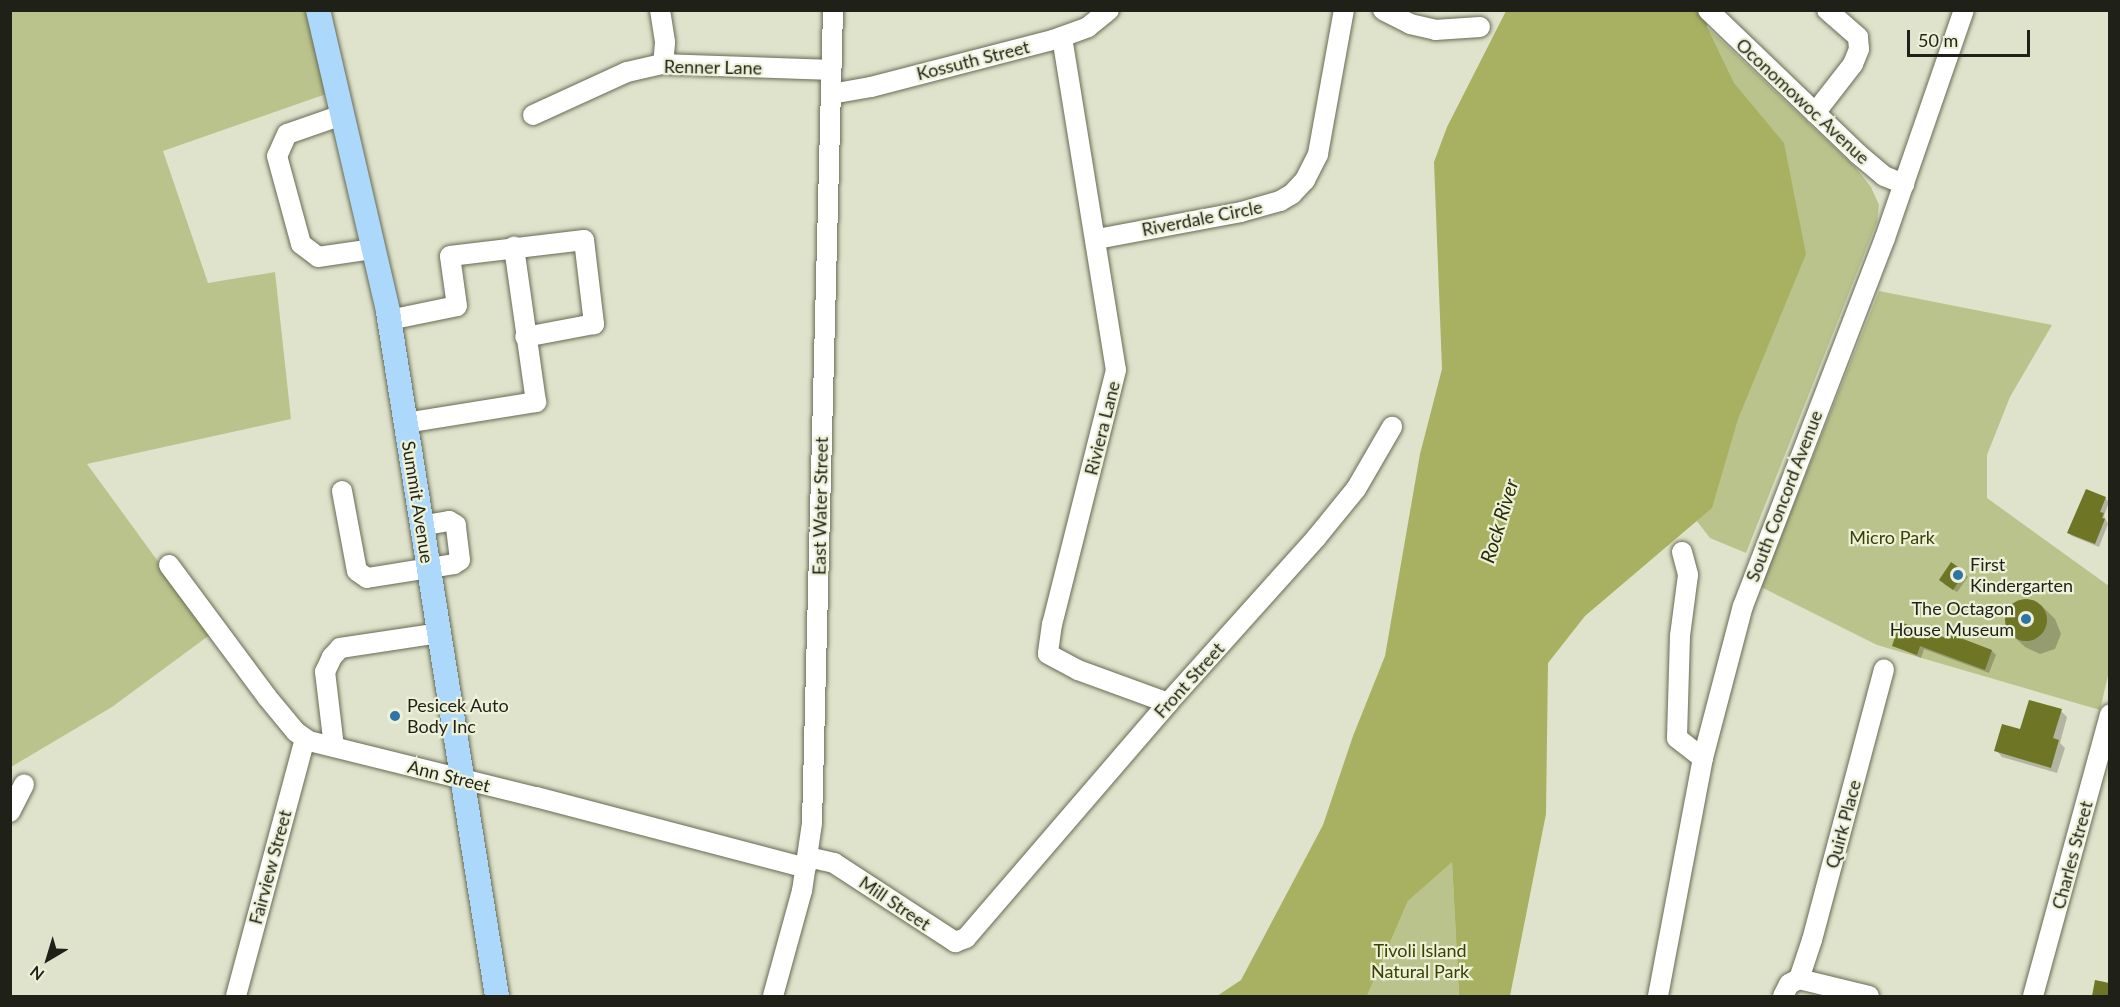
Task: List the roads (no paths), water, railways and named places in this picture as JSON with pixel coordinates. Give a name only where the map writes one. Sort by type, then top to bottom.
[{"type":"main road","name":"Summit Avenue","points":[[318,10],[389,320],[497,996]]},
{"type":"street","points":[[660,10],[665,43],[663,64]]},
{"type":"street","name":"East Water Street","points":[[774,996],[807,862],[812,823],[833,10]]},
{"type":"street","name":"Kossuth Street","points":[[831,94],[871,87],[1062,37],[1088,27],[1109,10]]},
{"type":"street","name":"Riverdale Circle","points":[[1097,239],[1241,212],[1280,201],[1292,194],[1305,180],[1318,154],[1344,10]]},
{"type":"street","points":[[1383,10],[1410,24],[1435,30],[1480,27]]},
{"type":"street","points":[[1815,113],[1853,64],[1859,49],[1858,38],[1827,10]]},
{"type":"street","name":"South Concord Avenue","points":[[1658,996],[1703,758],[1729,652],[1754,572],[1904,184],[1964,10]]},
{"type":"street","name":"Oconomowoc Avenue","points":[[1710,13],[1884,176],[1904,184]]},
{"type":"street","name":"Riviera Lane","points":[[1062,37],[1097,239],[1116,370],[1052,624],[1048,654],[1077,670],[1168,703]]},
{"type":"street","name":"Renner Lane","points":[[533,115],[627,72],[663,64],[831,70]]},
{"type":"street","points":[[342,115],[287,134],[277,156],[301,244],[318,257],[373,249]]},
{"type":"street","points":[[389,320],[457,306],[450,256],[584,240],[594,324],[525,337]]},
{"type":"street","points":[[405,423],[536,402],[514,247]]},
{"type":"street","name":"Front Street","points":[[977,926],[1168,703],[1316,538],[1356,489],[1392,428]]},
{"type":"street","points":[[342,491],[357,571],[368,578],[429,569],[454,564],[460,560],[456,525],[449,521],[422,526]]},
{"type":"street","points":[[1682,552],[1688,575],[1680,636],[1677,738],[1703,758]]},
{"type":"street","points":[[169,566],[267,697],[305,739]]},
{"type":"street","points":[[334,747],[325,672],[332,657],[340,648],[439,633]]},
{"type":"street","name":"Quirk Place","points":[[1799,979],[1812,940],[1884,669]]},
{"type":"street","name":"Charles Street","points":[[2034,996],[2109,714]]},
{"type":"street","name":"Ann Street","points":[[305,739],[464,781],[807,862]]},
{"type":"street","name":"Fairview Street","points":[[236,996],[305,739]]},
{"type":"street","points":[[10,812],[24,784]]},
{"type":"street","name":"Mill Street","points":[[807,862],[834,863],[955,942],[966,938],[977,926]]},
{"type":"street","points":[[1783,996],[1789,984],[1799,979],[1869,996]]},
{"type":"water","name":"Rock River","points":[[1506,11],[1709,11],[1707,27],[1734,83],[1784,143],[1806,254],[1738,419],[1712,508],[1585,616],[1548,663],[1546,814],[1510,996],[1459,996],[1452,862],[1408,901],[1367,996],[1217,996],[1241,980],[1323,825],[1353,736],[1385,656],[1420,454],[1442,369],[1434,162],[1447,127]]},
{"type":"place","name":"First Kindergarten","points":[[1958,575]]},
{"type":"place","name":"The Octagon House Museum","points":[[2026,619]]},
{"type":"place","name":"Pesicek Auto Body Inc","points":[[395,716]]},
{"type":"park label","name":"Micro Park","points":[[1892,537]]},
{"type":"park label","name":"Tivoli Island Natural Park","points":[[1420,961]]}]
